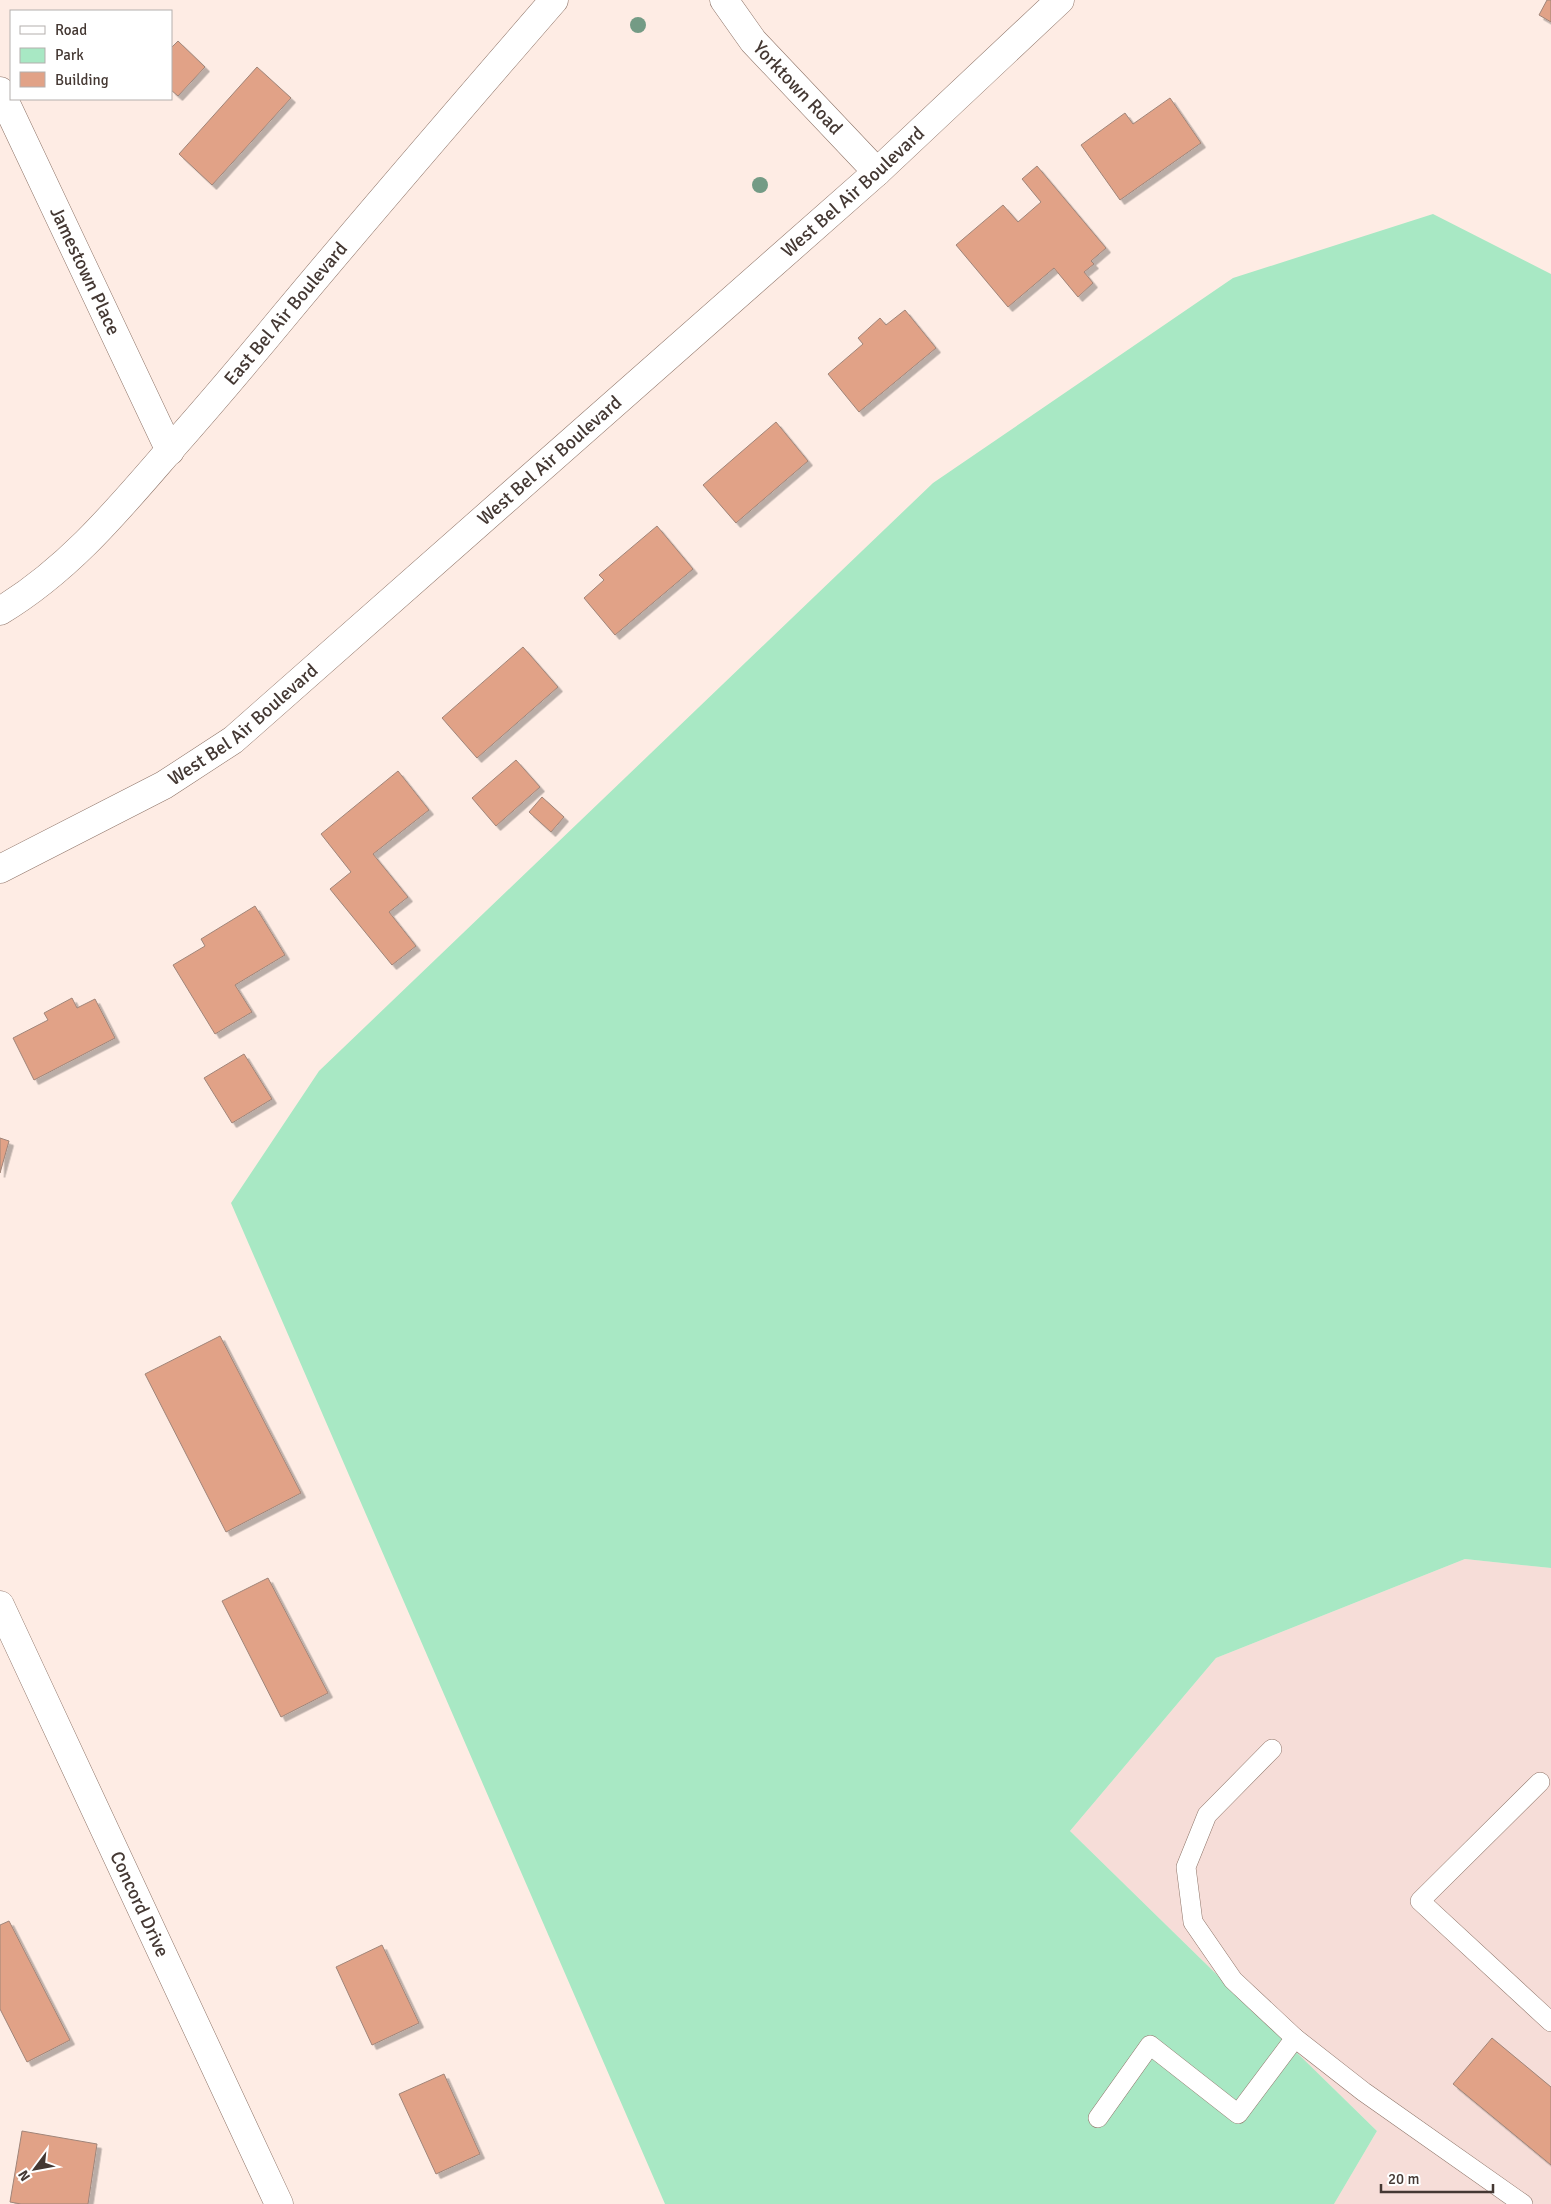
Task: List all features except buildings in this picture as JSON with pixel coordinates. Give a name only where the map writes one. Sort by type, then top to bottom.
[{"type":"street","name":"East Bel Air Boulevard","points":[[0,611],[31,592],[73,556],[127,500],[219,395],[371,212],[554,0]]},
{"type":"street","name":"Yorktown Road","points":[[724,0],[753,41],[877,172]]},
{"type":"street","name":"West Bel Air Boulevard","points":[[0,869],[164,785],[233,740],[877,172],[1060,0]]},
{"type":"street","name":"Jamestown Place","points":[[0,91],[170,451]]},
{"type":"street","name":"Concord Drive","points":[[0,1605],[6,1633],[279,2204]]},
{"type":"lane","points":[[1272,1749],[1207,1815],[1186,1867],[1193,1922],[1233,1980],[1295,2038],[1364,2092],[1523,2204]]},
{"type":"lane","points":[[1540,1782],[1420,1901],[1551,2022]]},
{"type":"lane","points":[[1098,2118],[1150,2045],[1238,2114],[1295,2038]]},
{"type":"shaded area","points":[[1465,1559],[1551,1568],[1551,2204],[1334,2204],[1377,2131],[1070,1831],[1216,1658]]},
{"type":"green space","points":[[1433,214],[1551,274],[1551,1568],[1465,1559],[1216,1658],[1070,1831],[1377,2131],[1334,2204],[665,2204],[231,1203],[319,1071],[933,483],[1233,278]]}]
